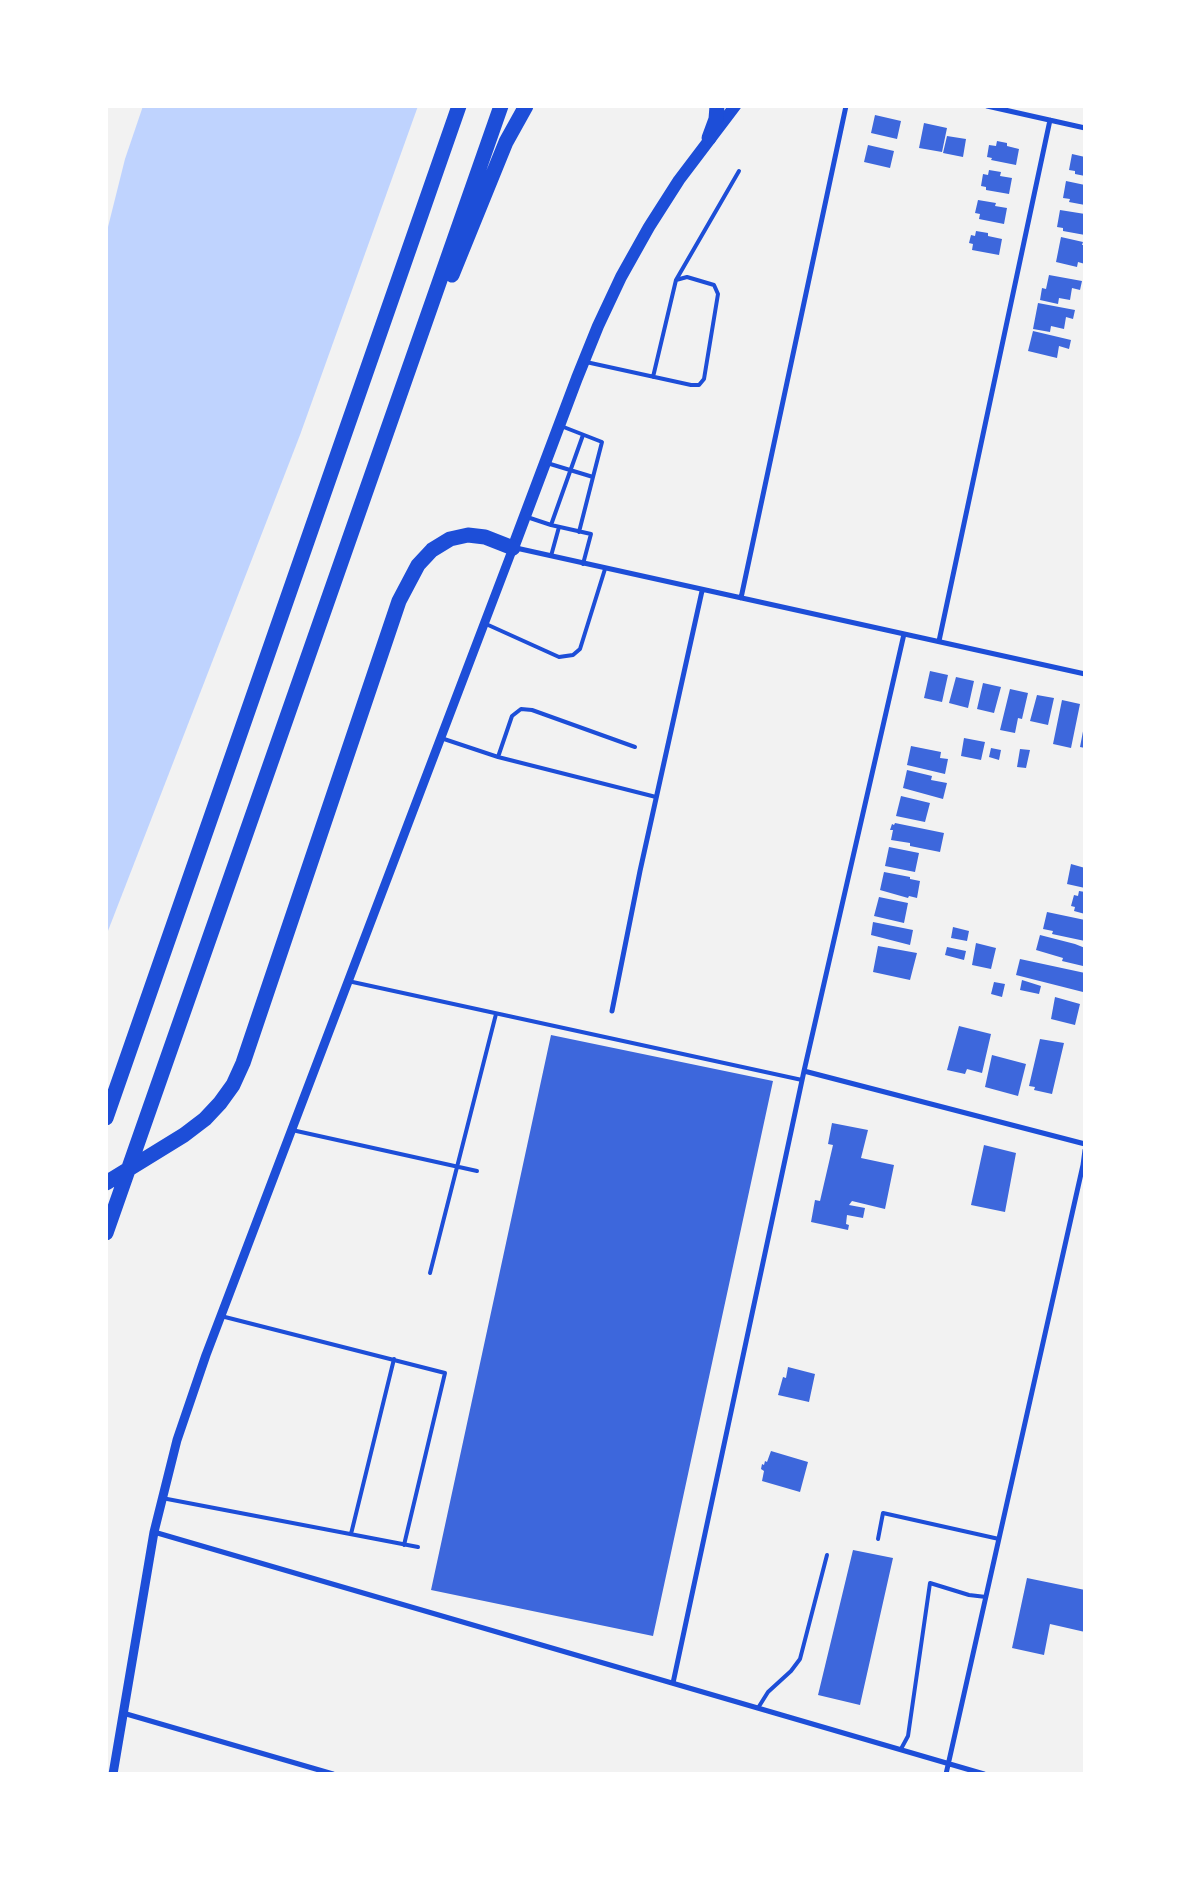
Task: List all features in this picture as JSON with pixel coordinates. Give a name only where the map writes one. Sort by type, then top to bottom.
[{"type":"highway","points":[[106,1118],[459,106]]},
{"type":"highway","points":[[106,1233],[500,106]]},
{"type":"highway","points":[[367,488],[499,157],[526,106]]},
{"type":"highway","points":[[709,138],[716,119],[717,106]]},
{"type":"highway","points":[[106,1183],[184,1136],[210,1114],[233,1085],[243,1062],[399,601],[418,565],[432,550],[450,539],[468,535],[485,537],[513,548]]},
{"type":"main road","points":[[513,548],[584,361],[621,277],[649,227],[679,180],[735,106]]},
{"type":"street","points":[[741,598],[846,106]]},
{"type":"street","points":[[987,106],[1085,128]]},
{"type":"street","points":[[939,641],[1050,120]]},
{"type":"street","points":[[113,1774],[154,1532],[186,1414],[221,1316],[513,548],[1085,674]]},
{"type":"street","points":[[612,1011],[656,797],[702,591]]},
{"type":"street","points":[[673,1683],[802,1080],[904,634]]},
{"type":"street","points":[[804,1071],[1085,1144]]},
{"type":"street","points":[[946,1774],[1085,1150]]},
{"type":"street","points":[[154,1532],[984,1774]]},
{"type":"street","points":[[123,1713],[333,1774]]},
{"type":"lane","points":[[653,377],[676,280],[739,170]]},
{"type":"lane","points":[[584,361],[690,385],[699,385],[704,379],[718,294],[714,285],[687,277],[676,280]]},
{"type":"lane","points":[[559,425],[602,442],[579,532]]},
{"type":"lane","points":[[551,525],[583,435]]},
{"type":"lane","points":[[545,462],[593,477]]},
{"type":"lane","points":[[525,516],[551,525],[591,534],[583,564]]},
{"type":"lane","points":[[551,556],[559,527]]},
{"type":"lane","points":[[484,624],[559,657],[573,655],[580,649],[605,569]]},
{"type":"lane","points":[[498,757],[512,716],[522,709],[532,710],[635,747]]},
{"type":"lane","points":[[440,738],[498,757],[656,797]]},
{"type":"lane","points":[[348,981],[802,1080]]},
{"type":"lane","points":[[430,1273],[496,1014]]},
{"type":"lane","points":[[292,1130],[477,1171]]},
{"type":"lane","points":[[221,1316],[445,1373],[404,1545]]},
{"type":"lane","points":[[352,1534],[394,1359]]},
{"type":"lane","points":[[162,1498],[418,1547]]},
{"type":"lane","points":[[878,1539],[883,1513],[999,1539]]},
{"type":"lane","points":[[758,1708],[768,1692],[800,1660],[827,1555]]},
{"type":"lane","points":[[901,1749],[908,1736],[930,1583],[986,1598]]},
{"type":"water","points":[[143,106],[418,106],[300,435],[106,936],[106,235],[125,159]]},
{"type":"building","points":[[875,115],[901,121],[897,139],[871,133]]},
{"type":"building","points":[[924,123],[947,128],[942,152],[919,148]]},
{"type":"building","points":[[947,136],[966,139],[963,157],[943,153]]},
{"type":"building","points":[[997,141],[1007,143],[1007,146],[1019,149],[1016,165],[991,160],[992,158],[987,157],[989,145],[996,146]]},
{"type":"building","points":[[868,145],[894,151],[890,168],[864,162]]},
{"type":"building","points":[[1072,154],[1085,157],[1085,176],[1075,174],[1075,171],[1069,170]]},
{"type":"building","points":[[989,170],[1001,172],[1000,176],[1012,178],[1009,194],[986,190],[986,187],[981,186],[983,174],[988,175]]},
{"type":"building","points":[[1066,181],[1085,185],[1085,205],[1069,202],[1070,199],[1063,198]]},
{"type":"building","points":[[978,200],[996,203],[995,206],[1007,208],[1004,224],[979,219],[980,214],[975,213]]},
{"type":"building","points":[[1060,210],[1085,214],[1085,235],[1063,231],[1063,228],[1057,227]]},
{"type":"building","points":[[976,231],[988,233],[988,236],[1002,239],[999,255],[972,250],[973,244],[969,243],[971,235],[975,236]]},
{"type":"building","points":[[1061,237],[1083,242],[1082,245],[1085,245],[1085,264],[1078,262],[1077,267],[1056,262]]},
{"type":"building","points":[[1049,275],[1082,281],[1080,290],[1072,288],[1070,300],[1059,298],[1058,304],[1040,300],[1042,288],[1046,289]]},
{"type":"building","points":[[1038,303],[1075,310],[1073,319],[1066,317],[1064,329],[1051,326],[1050,332],[1033,329]]},
{"type":"building","points":[[1033,331],[1071,340],[1069,349],[1059,346],[1057,358],[1028,351]]},
{"type":"building","points":[[930,671],[948,675],[942,702],[924,698]]},
{"type":"building","points":[[956,677],[974,681],[968,708],[949,703]]},
{"type":"building","points":[[983,683],[1001,687],[994,713],[977,709]]},
{"type":"building","points":[[1010,689],[1028,693],[1022,719],[1018,718],[1015,733],[1000,730]]},
{"type":"building","points":[[1037,695],[1054,698],[1048,725],[1030,721]]},
{"type":"building","points":[[1062,700],[1080,704],[1071,748],[1053,744]]},
{"type":"building","points":[[1085,727],[1085,748],[1080,747]]},
{"type":"building","points":[[964,738],[985,742],[981,760],[961,756]]},
{"type":"building","points":[[911,746],[941,752],[940,758],[948,759],[945,774],[907,765]]},
{"type":"building","points":[[991,748],[1001,750],[999,760],[989,757]]},
{"type":"building","points":[[1020,749],[1030,750],[1026,768],[1017,767]]},
{"type":"building","points":[[907,770],[932,776],[931,780],[947,783],[943,799],[903,788]]},
{"type":"building","points":[[901,796],[930,803],[925,822],[896,816]]},
{"type":"building","points":[[895,823],[944,833],[940,852],[910,846],[910,843],[891,840],[893,830],[890,830],[892,824],[894,825]]},
{"type":"building","points":[[889,847],[919,853],[915,872],[885,866]]},
{"type":"building","points":[[1071,864],[1085,868],[1085,888],[1067,884]]},
{"type":"building","points":[[884,872],[920,881],[917,898],[909,896],[908,898],[880,890]]},
{"type":"building","points":[[1079,891],[1085,892],[1085,914],[1074,911],[1075,907],[1071,906],[1074,895],[1078,896]]},
{"type":"building","points":[[879,897],[908,903],[904,923],[874,916]]},
{"type":"building","points":[[1047,912],[1085,920],[1085,941],[1052,934],[1053,931],[1043,929]]},
{"type":"building","points":[[873,922],[913,930],[910,945],[871,935]]},
{"type":"building","points":[[953,927],[969,931],[967,941],[951,938]]},
{"type":"building","points":[[1040,935],[1085,948],[1085,962],[1083,966],[1062,961],[1063,958],[1036,950]]},
{"type":"building","points":[[976,943],[996,948],[991,969],[972,965]]},
{"type":"building","points":[[878,946],[917,953],[910,980],[873,972]]},
{"type":"building","points":[[947,947],[966,951],[964,960],[945,955]]},
{"type":"building","points":[[1020,959],[1085,973],[1083,992],[1016,975]]},
{"type":"building","points":[[1022,980],[1041,986],[1039,994],[1020,990]]},
{"type":"building","points":[[994,982],[1005,984],[1002,997],[991,994]]},
{"type":"building","points":[[1055,997],[1080,1004],[1075,1025],[1051,1019]]},
{"type":"building","points":[[959,1026],[991,1034],[982,1073],[967,1069],[965,1074],[947,1070]]},
{"type":"building","points":[[551,1035],[773,1081],[653,1636],[431,1590]]},
{"type":"building","points":[[1040,1039],[1064,1043],[1052,1094],[1034,1090],[1035,1087],[1029,1086]]},
{"type":"building","points":[[992,1055],[1026,1064],[1018,1096],[985,1087]]},
{"type":"building","points":[[832,1123],[868,1130],[861,1158],[894,1165],[885,1209],[852,1201],[849,1205],[865,1208],[863,1218],[847,1215],[846,1224],[849,1225],[848,1230],[811,1222],[815,1200],[820,1201],[833,1145],[828,1144]]},
{"type":"building","points":[[984,1145],[1016,1153],[1005,1212],[971,1205]]},
{"type":"building","points":[[788,1367],[815,1374],[809,1402],[778,1395],[783,1377],[786,1378]]},
{"type":"building","points":[[771,1451],[808,1462],[800,1492],[762,1481],[764,1471],[761,1469],[762,1464],[764,1465],[765,1461],[767,1462]]},
{"type":"building","points":[[853,1550],[893,1558],[860,1705],[818,1695]]},
{"type":"building","points":[[1027,1578],[1085,1590],[1085,1632],[1050,1624],[1044,1655],[1012,1648]]}]
